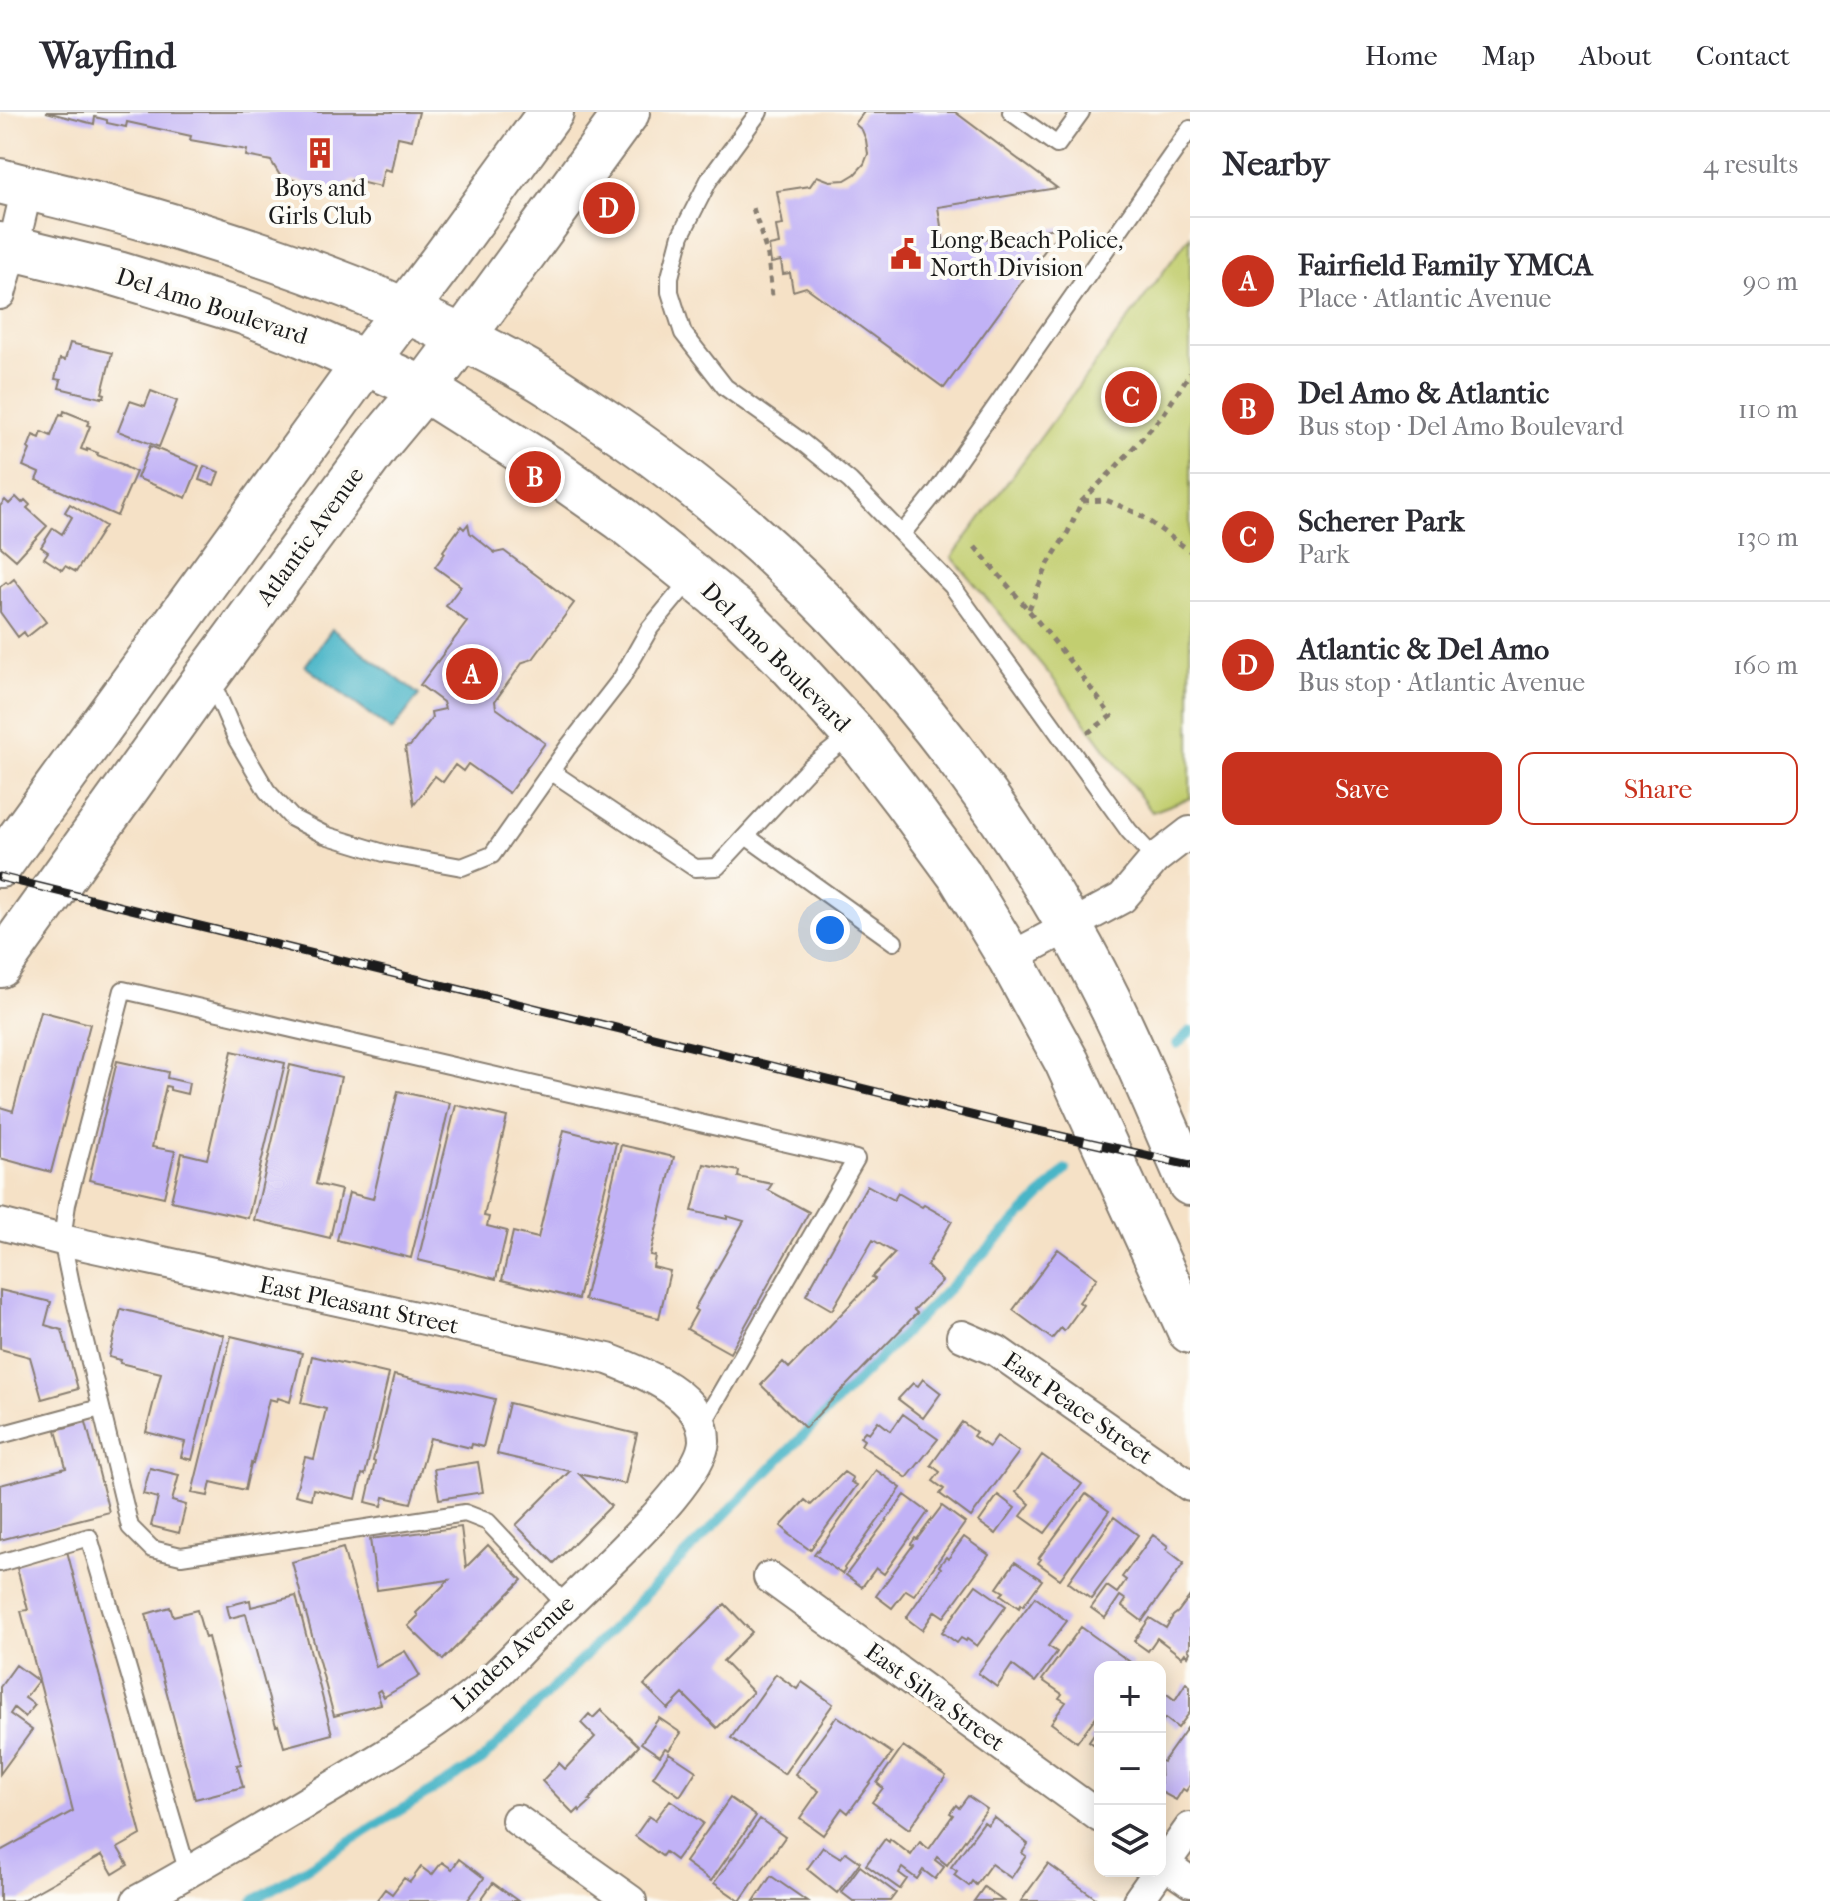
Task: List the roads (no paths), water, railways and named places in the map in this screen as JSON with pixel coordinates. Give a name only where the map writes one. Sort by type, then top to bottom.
[{"type":"main road","points":[[0,865],[551,112]]},
{"type":"main road","name":"Atlantic Avenue","points":[[0,965],[208,675],[379,443],[462,338],[627,112]]},
{"type":"main road","points":[[13,185],[149,219],[351,287],[525,370],[641,445],[702,491],[847,627],[927,718],[1008,828],[1069,925],[1123,1031],[1190,1183]]},
{"type":"main road","name":"Del Amo Boulevard","points":[[7,247],[118,274],[244,312],[424,389],[552,470],[622,519],[739,613],[853,733],[959,874],[1067,1062],[1190,1331]]},
{"type":"street","points":[[0,294],[13,185]]},
{"type":"street","points":[[1010,958],[1122,898],[1155,859],[1190,832]]},
{"type":"street","name":"East Pleasant Street","points":[[0,1224],[608,1359],[652,1376],[683,1399],[701,1424]]},
{"type":"street","name":"East Peace Street","points":[[962,1336],[997,1351],[1190,1486]]},
{"type":"street","name":"Linden Avenue","points":[[137,1901],[420,1734],[484,1686],[669,1502],[700,1453],[704,1442],[701,1424]]},
{"type":"street","name":"East Silva Street","points":[[769,1577],[1094,1813]]},
{"type":"street","points":[[517,1820],[631,1901]]},
{"type":"street","points":[[1166,1859],[1190,1828]]},
{"type":"street","points":[[1166,1869],[1190,1882]]},
{"type":"street","points":[[1138,1901],[1154,1877]]},
{"type":"lane","points":[[759,112],[709,180],[681,235],[670,277],[670,292],[683,333],[725,387],[850,481],[952,586],[1129,831],[1155,859]]},
{"type":"lane","points":[[1011,112],[1057,145],[1081,112]]},
{"type":"lane","points":[[902,534],[936,492],[1190,129]]},
{"type":"lane","points":[[208,675],[237,740],[267,791],[292,818],[325,835],[384,853],[462,867],[492,855],[568,747],[621,679],[650,628],[693,575]]},
{"type":"lane","points":[[552,772],[695,868],[717,867],[810,767],[853,733]]},
{"type":"lane","points":[[746,836],[894,942]]},
{"type":"lane","points":[[566,1605],[488,1522],[465,1513],[181,1556],[152,1549],[130,1527],[62,1240],[67,1204],[123,990],[856,1159],[701,1424]]},
{"type":"lane","points":[[0,1435],[100,1408]]},
{"type":"lane","points":[[0,1563],[89,1537],[188,1873]]},
{"type":"water","points":[[332,629],[419,695],[392,731],[305,666]]},
{"type":"waterway","points":[[1177,1044],[1190,1031]]},
{"type":"waterway","points":[[253,1901],[482,1760],[1066,1170]]},
{"type":"railway","points":[[0,877],[1016,1126],[1190,1165]]},
{"type":"place","name":"Boys and Girls Club","points":[[320,153]]},
{"type":"place","name":"Atlantic & Del Amo","points":[[609,208]]},
{"type":"place","name":"Long Beach Police, North Division","points":[[906,254]]},
{"type":"place","name":"Scherer Park","points":[[1131,397]]},
{"type":"place","name":"Del Amo & Atlantic","points":[[535,477]]},
{"type":"place","name":"Fairfield Family YMCA","points":[[472,674]]}]
